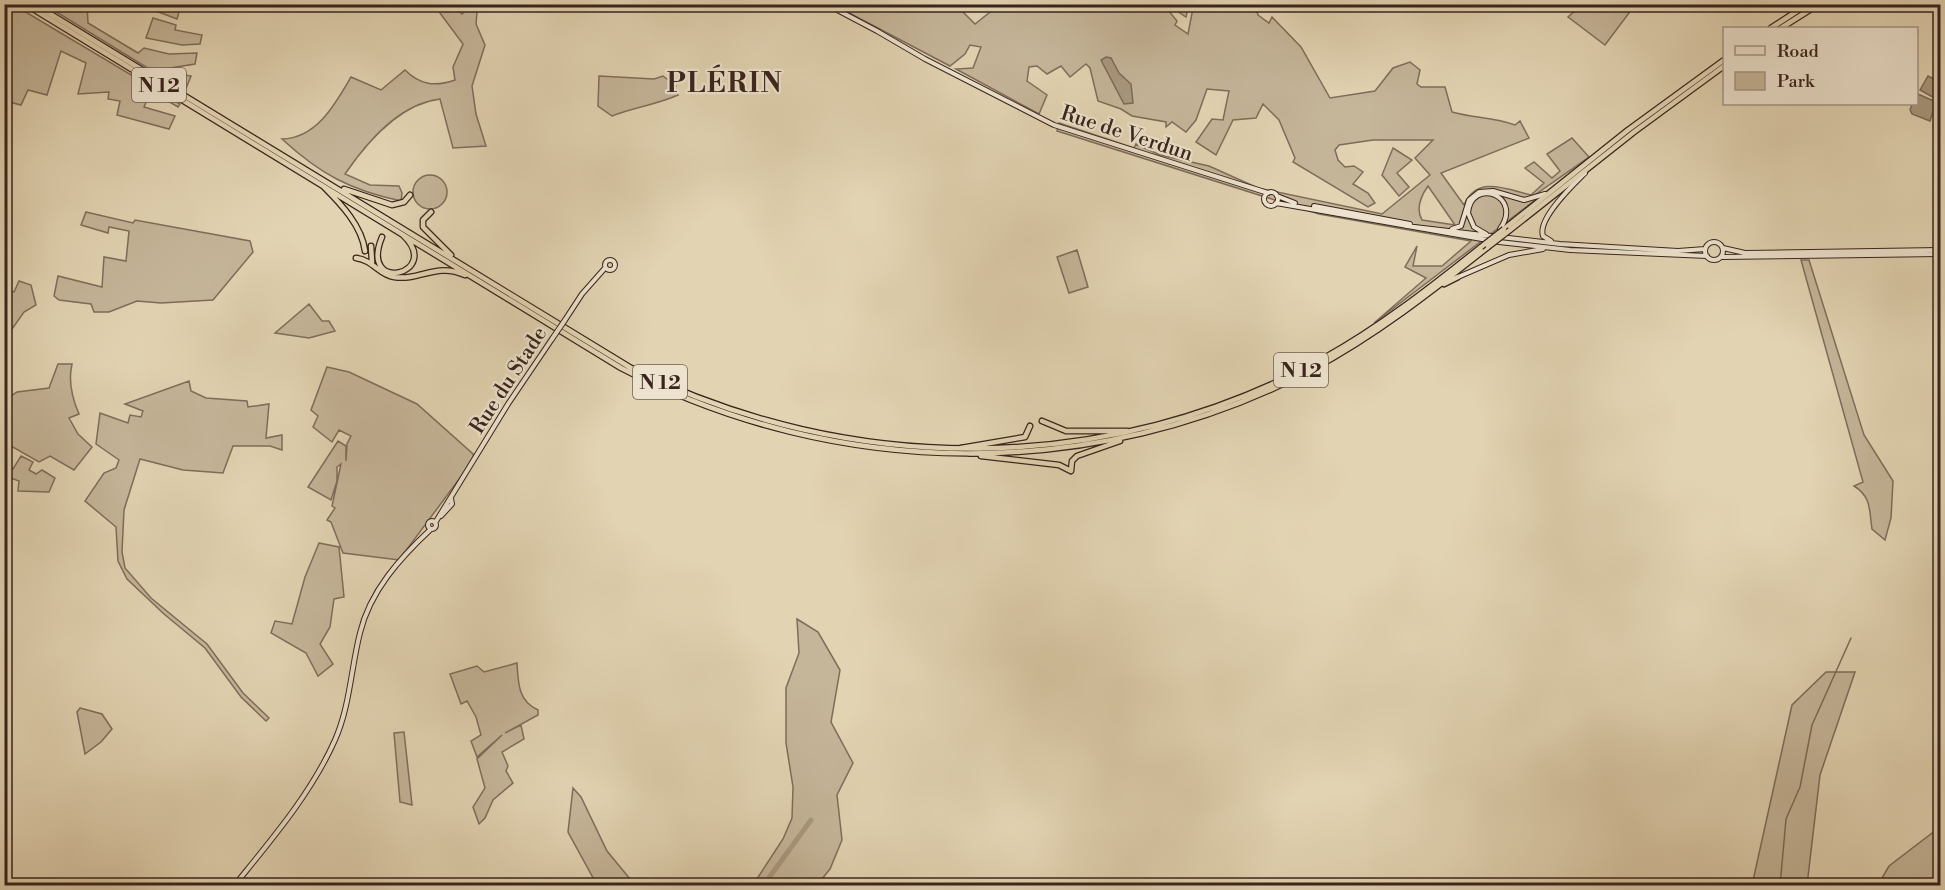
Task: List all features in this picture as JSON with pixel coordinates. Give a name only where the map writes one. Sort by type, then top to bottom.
[{"type":"highway","name":"N 12","points":[[25,4],[33,6],[307,171],[484,284],[612,362],[670,392],[727,414],[792,433],[857,446],[917,453],[970,454],[1058,449],[1144,433],[1214,412],[1296,378],[1360,342],[1439,285],[1488,247],[1505,229],[1549,193],[1658,108],[1723,61]]},
{"type":"highway","points":[[1773,27],[1808,4]]},
{"type":"highway","points":[[1783,27],[1820,4]]},
{"type":"highway","name":"N 12","points":[[320,180],[596,348],[649,377],[706,402],[819,435],[879,445],[947,450],[1043,446],[1135,431],[1226,403],[1311,365],[1379,324],[1481,247],[1492,236],[1505,229],[1723,67]]},
{"type":"highway","points":[[320,180],[392,205],[404,202],[410,195]]},
{"type":"highway","points":[[320,180],[349,216],[363,239],[365,251]]},
{"type":"highway","points":[[431,212],[423,220],[423,227],[459,263]]},
{"type":"highway","points":[[382,237],[376,250],[378,264],[390,273],[403,273],[411,266],[414,254],[411,243],[399,230]]},
{"type":"highway","points":[[371,246],[372,262]]},
{"type":"highway","points":[[356,258],[372,262],[384,274],[393,277],[446,269],[484,284]]},
{"type":"highway","points":[[1439,285],[1458,277]]},
{"type":"highway","points":[[1042,421],[1066,431],[1135,431]]},
{"type":"highway","points":[[947,450],[1024,437],[1030,426]]},
{"type":"highway","points":[[970,454],[1059,465],[1071,471],[1072,461],[1077,456],[1144,433]]},
{"type":"main road","name":"Rue de Verdun","points":[[826,4],[1065,130],[1268,194]]},
{"type":"main road","name":"N 12","points":[[1560,244],[1545,238],[1541,233],[1542,225],[1567,192],[1600,158]]},
{"type":"main road","name":"Rue de Verdun","points":[[1250,189],[1264,199]]},
{"type":"main road","points":[[1445,229],[1461,226],[1469,200],[1479,192],[1493,190],[1524,200],[1549,193]]},
{"type":"main road","points":[[1273,193],[1294,202],[1411,224],[1560,244],[1678,251],[1706,249],[1713,242],[1720,244],[1723,248],[1745,253],[1941,252],[1721,257],[1714,260],[1707,256],[1570,250],[1499,242],[1276,203],[1269,205],[1264,199],[1268,194],[1273,193]]},
{"type":"main road","points":[[1492,236],[1474,227],[1468,216],[1470,204],[1479,195],[1490,193],[1502,200],[1507,214],[1505,229]]},
{"type":"main road","points":[[1276,203],[1277,196]]},
{"type":"main road","points":[[1387,224],[1411,224]]},
{"type":"main road","points":[[1721,257],[1723,248]]},
{"type":"main road","points":[[1706,249],[1707,256]]},
{"type":"main road","points":[[1458,277],[1517,252],[1570,250]]},
{"type":"main road","name":"Rue du Stade","points":[[234,885],[314,784],[342,722],[363,621],[377,590],[453,499],[508,404],[582,294],[605,268]]},
{"type":"main road","points":[[435,520],[453,499]]},
{"type":"green space","points":[[181,4],[177,19],[140,5]]},
{"type":"green space","points":[[1180,4],[1276,5],[1274,8],[1257,12],[1258,15],[1269,23],[1272,17],[1301,47],[1330,98],[1375,91],[1393,68],[1410,62],[1420,70],[1417,84],[1421,87],[1445,87],[1452,112],[1515,125],[1520,121],[1529,138],[1441,173],[1464,205],[1476,190],[1484,187],[1493,186],[1531,195],[1544,183],[1525,168],[1534,162],[1552,178],[1560,171],[1547,154],[1572,138],[1589,157],[1532,197],[1534,201],[1374,323],[1426,278],[1405,267],[1417,246],[1413,266],[1442,266],[1471,241],[1319,214],[1057,131],[1059,123],[1134,148],[1136,144],[1160,155],[1209,166],[1258,188],[1382,214],[1430,175],[1415,158],[1433,140],[1373,140],[1339,145],[1335,150],[1338,160],[1345,167],[1354,166],[1363,172],[1353,184],[1368,193],[1375,203],[1368,207],[1293,162],[1295,158],[1279,120],[1263,104],[1256,118],[1233,120],[1216,155],[1196,142],[1212,119],[1223,120],[1229,91],[1207,89],[1196,120],[1186,132],[1172,122],[1166,127],[1166,122],[1132,116],[1121,109],[1098,101],[1090,68],[1086,64],[1070,77],[1061,66],[1047,74],[1037,66],[1029,67],[1027,81],[1047,95],[1039,114],[956,69],[973,68],[981,47],[970,45],[965,54],[950,66],[834,5],[960,5],[959,8],[975,24],[999,5],[1164,5],[1177,21],[1175,25],[1188,34],[1193,8],[1188,8],[1186,17],[1171,7],[1178,8]],"holes":[[[1428,186],[1455,225],[1422,220],[1419,207]]]},
{"type":"green space","points":[[4,5],[14,5],[180,104],[178,107],[151,91],[144,107],[175,116],[169,129],[117,115],[120,101],[108,99],[109,92],[78,94],[86,63],[61,51],[47,95],[28,90],[21,105],[9,102],[7,125],[5,125]]},
{"type":"green space","points":[[45,5],[87,5],[88,23],[138,53],[144,48],[169,54],[197,53],[195,64],[170,68],[172,73],[191,76],[185,91]]},
{"type":"green space","points":[[434,5],[451,5],[462,14],[470,6],[477,12],[476,24],[485,45],[472,86],[476,114],[486,146],[453,148],[440,99],[425,102],[398,116],[363,149],[345,174],[370,185],[399,186],[402,193],[401,201],[366,192],[337,179],[309,162],[282,139],[305,133],[324,118],[351,77],[381,90],[405,70],[422,82],[441,84],[455,80],[453,67],[463,44]]},
{"type":"green space","points":[[1581,5],[1635,5],[1605,45],[1568,17]]},
{"type":"green space","points":[[153,18],[176,25],[175,30],[202,35],[200,44],[182,45],[146,38]]},
{"type":"green space","points":[[599,76],[654,79],[663,76],[676,86],[678,95],[612,116],[598,106]]},
{"type":"green space","points":[[1393,148],[1412,160],[1397,173],[1409,187],[1399,196],[1382,175]]},
{"type":"green space","points":[[430,175],[442,180],[447,192],[442,204],[430,209],[418,204],[413,192],[418,180]]},
{"type":"green space","points":[[86,212],[133,223],[135,220],[250,241],[253,252],[213,300],[161,303],[137,301],[109,312],[94,312],[91,304],[59,300],[54,296],[58,276],[102,287],[104,257],[126,261],[129,231],[109,227],[108,233],[81,225]]},
{"type":"green space","points":[[1077,250],[1088,287],[1069,293],[1057,257]]},
{"type":"green space","points":[[1801,260],[1809,260],[1864,435],[1893,481],[1891,518],[1885,540],[1872,529],[1867,500],[1854,486],[1863,482]]},
{"type":"green space","points":[[19,281],[31,285],[36,305],[24,312],[5,339],[5,290],[14,292]]},
{"type":"green space","points":[[309,304],[322,321],[329,321],[335,331],[309,338],[275,333]]},
{"type":"green space","points":[[58,364],[72,364],[71,389],[79,414],[69,418],[78,434],[92,447],[74,470],[50,456],[39,462],[9,445],[11,440],[5,431],[5,400],[17,392],[49,388]]},
{"type":"green space","points":[[327,367],[349,372],[417,404],[473,454],[474,459],[399,560],[343,553],[331,522],[327,520],[335,508],[332,506],[341,464],[337,467],[337,481],[331,500],[308,487],[338,441],[346,446],[346,461],[347,444],[351,436],[339,430],[332,442],[313,427],[318,416],[311,410]]},
{"type":"green space","points":[[189,381],[191,391],[206,398],[247,401],[248,407],[269,404],[266,438],[282,435],[282,450],[270,446],[233,446],[223,473],[183,470],[140,459],[124,510],[122,552],[125,568],[151,598],[207,644],[243,693],[269,718],[266,721],[241,697],[205,648],[127,579],[118,561],[116,527],[85,501],[104,473],[116,468],[119,460],[96,444],[100,413],[128,423],[130,415],[141,417],[143,411],[125,404]]},
{"type":"green space","points":[[21,456],[33,462],[29,470],[36,474],[42,470],[55,478],[49,492],[18,491],[19,481],[5,476],[5,465],[13,469]]},
{"type":"green space","points":[[319,543],[339,547],[344,597],[334,599],[330,627],[320,644],[333,664],[318,676],[306,653],[271,633],[275,621],[292,624],[305,577]]},
{"type":"green space","points":[[797,619],[818,632],[840,670],[831,722],[853,763],[837,795],[842,840],[830,869],[817,885],[753,885],[783,839],[792,818],[793,787],[786,743],[786,688],[799,653]]},
{"type":"green space","points":[[517,663],[520,690],[526,702],[538,710],[538,715],[505,733],[521,725],[524,739],[502,752],[508,766],[506,771],[513,783],[493,800],[485,818],[479,824],[473,807],[485,788],[477,759],[502,735],[477,757],[471,741],[481,735],[476,717],[467,701],[461,704],[450,674],[477,666],[484,672]]},
{"type":"green space","points":[[1826,672],[1855,672],[1820,775],[1807,885],[1752,885],[1792,705]]},
{"type":"green space","points":[[80,708],[102,714],[112,729],[101,742],[85,754],[77,712]]},
{"type":"green space","points":[[404,732],[412,805],[400,802],[394,733]]},
{"type":"green space","points":[[573,788],[581,797],[607,851],[635,885],[597,885],[568,832]]},
{"type":"green space","points":[[1940,827],[1940,885],[1878,885],[1889,866]]},
{"type":"shaded area","points":[[1106,57],[1111,58],[1119,73],[1131,84],[1133,103],[1124,104],[1101,60]]},
{"type":"shaded area","points":[[1928,76],[1940,82],[1938,100],[1920,90]]},
{"type":"shaded area","points":[[1918,94],[1936,102],[1930,121],[1912,114],[1910,110],[1912,105],[1918,105]]},
{"type":"waterway","points":[[1780,886],[1786,819],[1800,787],[1812,725],[1851,638]]},
{"type":"waterway","points":[[763,886],[811,820]]},
{"type":"district","name":"PLÉRIN","points":[[725,83]]}]
